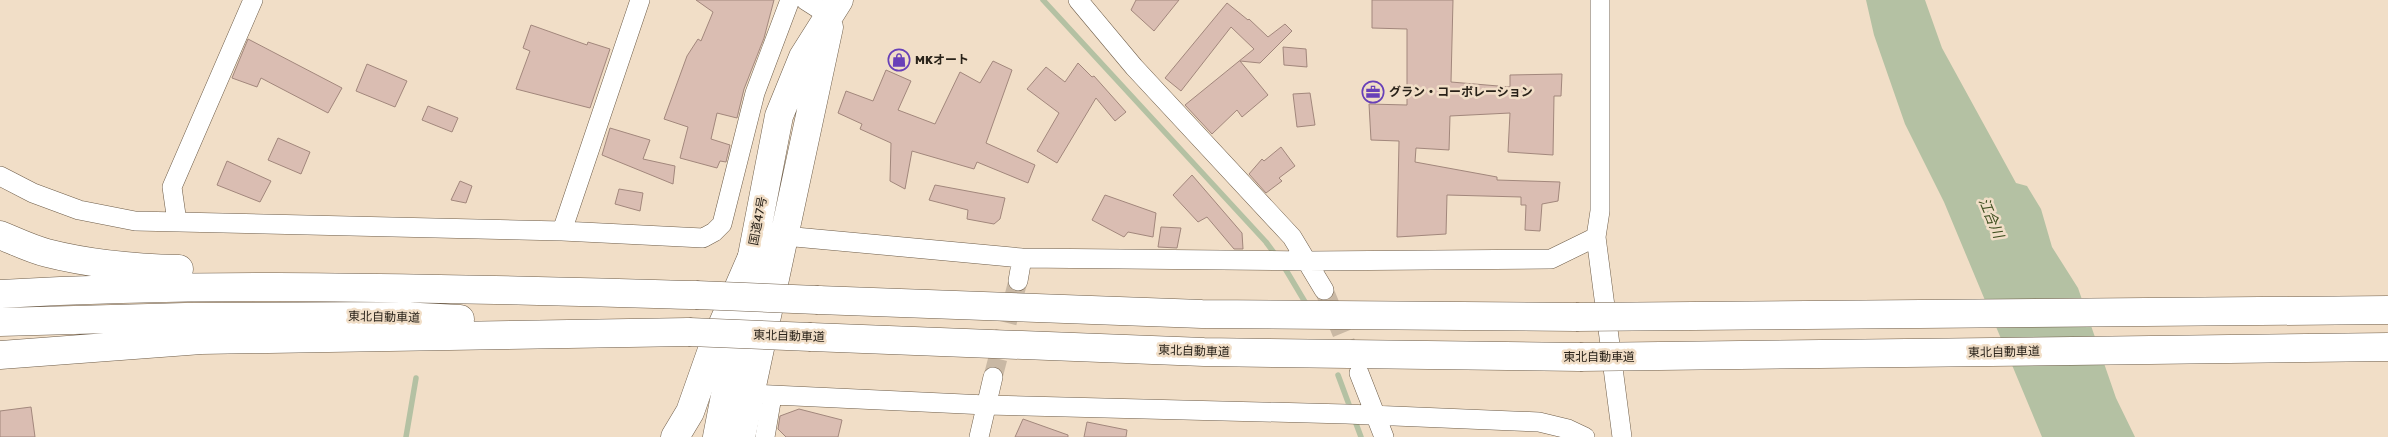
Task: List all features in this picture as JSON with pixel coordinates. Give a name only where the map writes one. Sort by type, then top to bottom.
[{"type":"highway","points":[[741,437],[762,395],[784,236],[835,8]]},
{"type":"highway","name":"国道47号","points":[[717,437],[779,116],[803,58],[835,8]]},
{"type":"highway","points":[[0,235],[46,253],[136,268],[300,272],[437,288]]},
{"type":"highway","points":[[675,437],[690,412],[714,344],[751,259]]},
{"type":"highway","points":[[0,294],[151,287],[437,288],[696,295],[1202,314],[1576,317],[2388,310]]},
{"type":"highway","name":"東北自動車道","points":[[0,322],[138,318],[399,316],[689,332],[1204,352],[1580,357],[2388,348]]},
{"type":"highway","points":[[0,354],[201,340],[689,332]]},
{"type":"street","points":[[177,222],[172,187],[253,0]]},
{"type":"street","points":[[562,231],[640,0]]},
{"type":"street","points":[[0,176],[33,193],[79,210],[135,221],[562,231],[703,238],[714,232],[722,224],[756,93],[790,0]]},
{"type":"street","points":[[805,0],[835,8]]},
{"type":"street","points":[[1078,0],[1139,72],[1292,237],[1324,290]]},
{"type":"street","points":[[1600,0],[1600,211],[1596,237],[1622,437]]},
{"type":"street","points":[[784,236],[1022,258],[1308,261],[1551,259],[1596,237]]},
{"type":"street","points":[[1018,281],[1022,258]]},
{"type":"street","points":[[1359,373],[1360,414],[1384,437]]},
{"type":"street","points":[[979,437],[993,377]]},
{"type":"street","points":[[765,437],[762,395],[986,405],[1360,414],[1539,422],[1568,429],[1586,437]]},
{"type":"water","name":"江合川","points":[[1866,0],[1925,0],[1942,48],[2016,183],[2027,186],[2041,209],[2052,247],[2078,288],[2116,398],[2135,437],[2042,437],[1944,202],[1905,124],[1874,35]]},
{"type":"building","points":[[696,0],[774,0],[764,38],[744,89],[737,118],[717,113],[711,139],[730,145],[726,162],[720,161],[717,168],[680,158],[688,127],[664,119],[687,56],[698,39],[701,41],[713,12]]},
{"type":"building","points":[[1136,0],[1179,0],[1154,31],[1131,10]]},
{"type":"building","points":[[1372,0],[1453,0],[1451,82],[1510,87],[1510,75],[1562,74],[1561,96],[1554,96],[1553,155],[1508,152],[1510,113],[1450,116],[1449,150],[1416,148],[1415,162],[1497,177],[1497,180],[1560,182],[1558,201],[1542,204],[1540,231],[1525,230],[1526,205],[1521,205],[1521,197],[1447,195],[1446,234],[1397,237],[1399,141],[1371,140],[1369,104],[1407,105],[1407,29],[1372,28]]},
{"type":"building","points":[[1227,3],[1249,19],[1268,37],[1285,24],[1292,31],[1260,63],[1240,61],[1268,95],[1242,117],[1237,110],[1212,134],[1185,105],[1254,49],[1231,27],[1181,91],[1165,78]]},
{"type":"building","points":[[531,25],[587,45],[588,42],[610,49],[590,108],[516,89],[530,51],[523,48]]},
{"type":"building","points":[[248,39],[342,88],[328,113],[261,78],[257,87],[232,78]]},
{"type":"building","points":[[1283,47],[1306,49],[1307,67],[1284,65]]},
{"type":"building","points":[[993,61],[1012,70],[986,143],[1035,165],[1028,183],[977,162],[974,169],[912,151],[905,189],[890,181],[891,143],[860,129],[862,124],[838,113],[846,91],[873,101],[886,70],[911,81],[898,110],[935,124],[960,72],[980,83]]},
{"type":"building","points":[[1078,63],[1092,77],[1094,76],[1126,112],[1115,121],[1096,98],[1057,163],[1037,151],[1059,113],[1027,89],[1046,67],[1065,82]]},
{"type":"building","points":[[367,64],[407,81],[395,107],[356,91]]},
{"type":"building","points":[[1310,93],[1315,125],[1297,127],[1293,94]]},
{"type":"building","points":[[428,106],[458,118],[452,132],[422,120]]},
{"type":"building","points":[[610,128],[650,140],[643,159],[675,166],[673,184],[602,155]]},
{"type":"building","points":[[278,138],[310,152],[301,174],[268,160]]},
{"type":"building","points":[[1281,147],[1295,166],[1279,178],[1282,181],[1266,193],[1249,174],[1262,159],[1264,161]]},
{"type":"building","points":[[227,161],[271,181],[260,202],[217,185]]},
{"type":"building","points":[[1192,175],[1242,233],[1243,249],[1234,249],[1207,217],[1198,222],[1173,195]]},
{"type":"building","points":[[460,181],[472,186],[466,203],[451,200]]},
{"type":"building","points":[[935,185],[1005,198],[1000,219],[994,224],[967,219],[968,210],[929,200]]},
{"type":"building","points":[[619,189],[643,193],[640,211],[615,204]]},
{"type":"building","points":[[1105,195],[1156,213],[1153,237],[1128,232],[1124,237],[1092,220]]},
{"type":"building","points":[[1161,227],[1181,228],[1177,248],[1158,247]]},
{"type":"building","points":[[31,407],[35,437],[0,437],[0,411]]},
{"type":"building","points":[[799,409],[842,420],[838,437],[786,437],[778,429],[780,416]]},
{"type":"building","points":[[1023,419],[1068,435],[1068,437],[1015,437]]},
{"type":"building","points":[[1087,422],[1127,430],[1126,437],[1084,437]]},
{"type":"waterway","points":[[1043,0],[1266,242],[1277,257]]},
{"type":"waterway","points":[[1283,265],[1305,302]]},
{"type":"waterway","points":[[1338,375],[1361,437]]},
{"type":"waterway","points":[[406,437],[416,378]]},
{"type":"tunnel","points":[[993,377],[1018,281]]},
{"type":"tunnel","points":[[1324,290],[1354,363]]},
{"type":"place","name":"MKオート","points":[[899,60]]},
{"type":"place","name":"グラン・コーポレーション","points":[[1373,92]]}]
